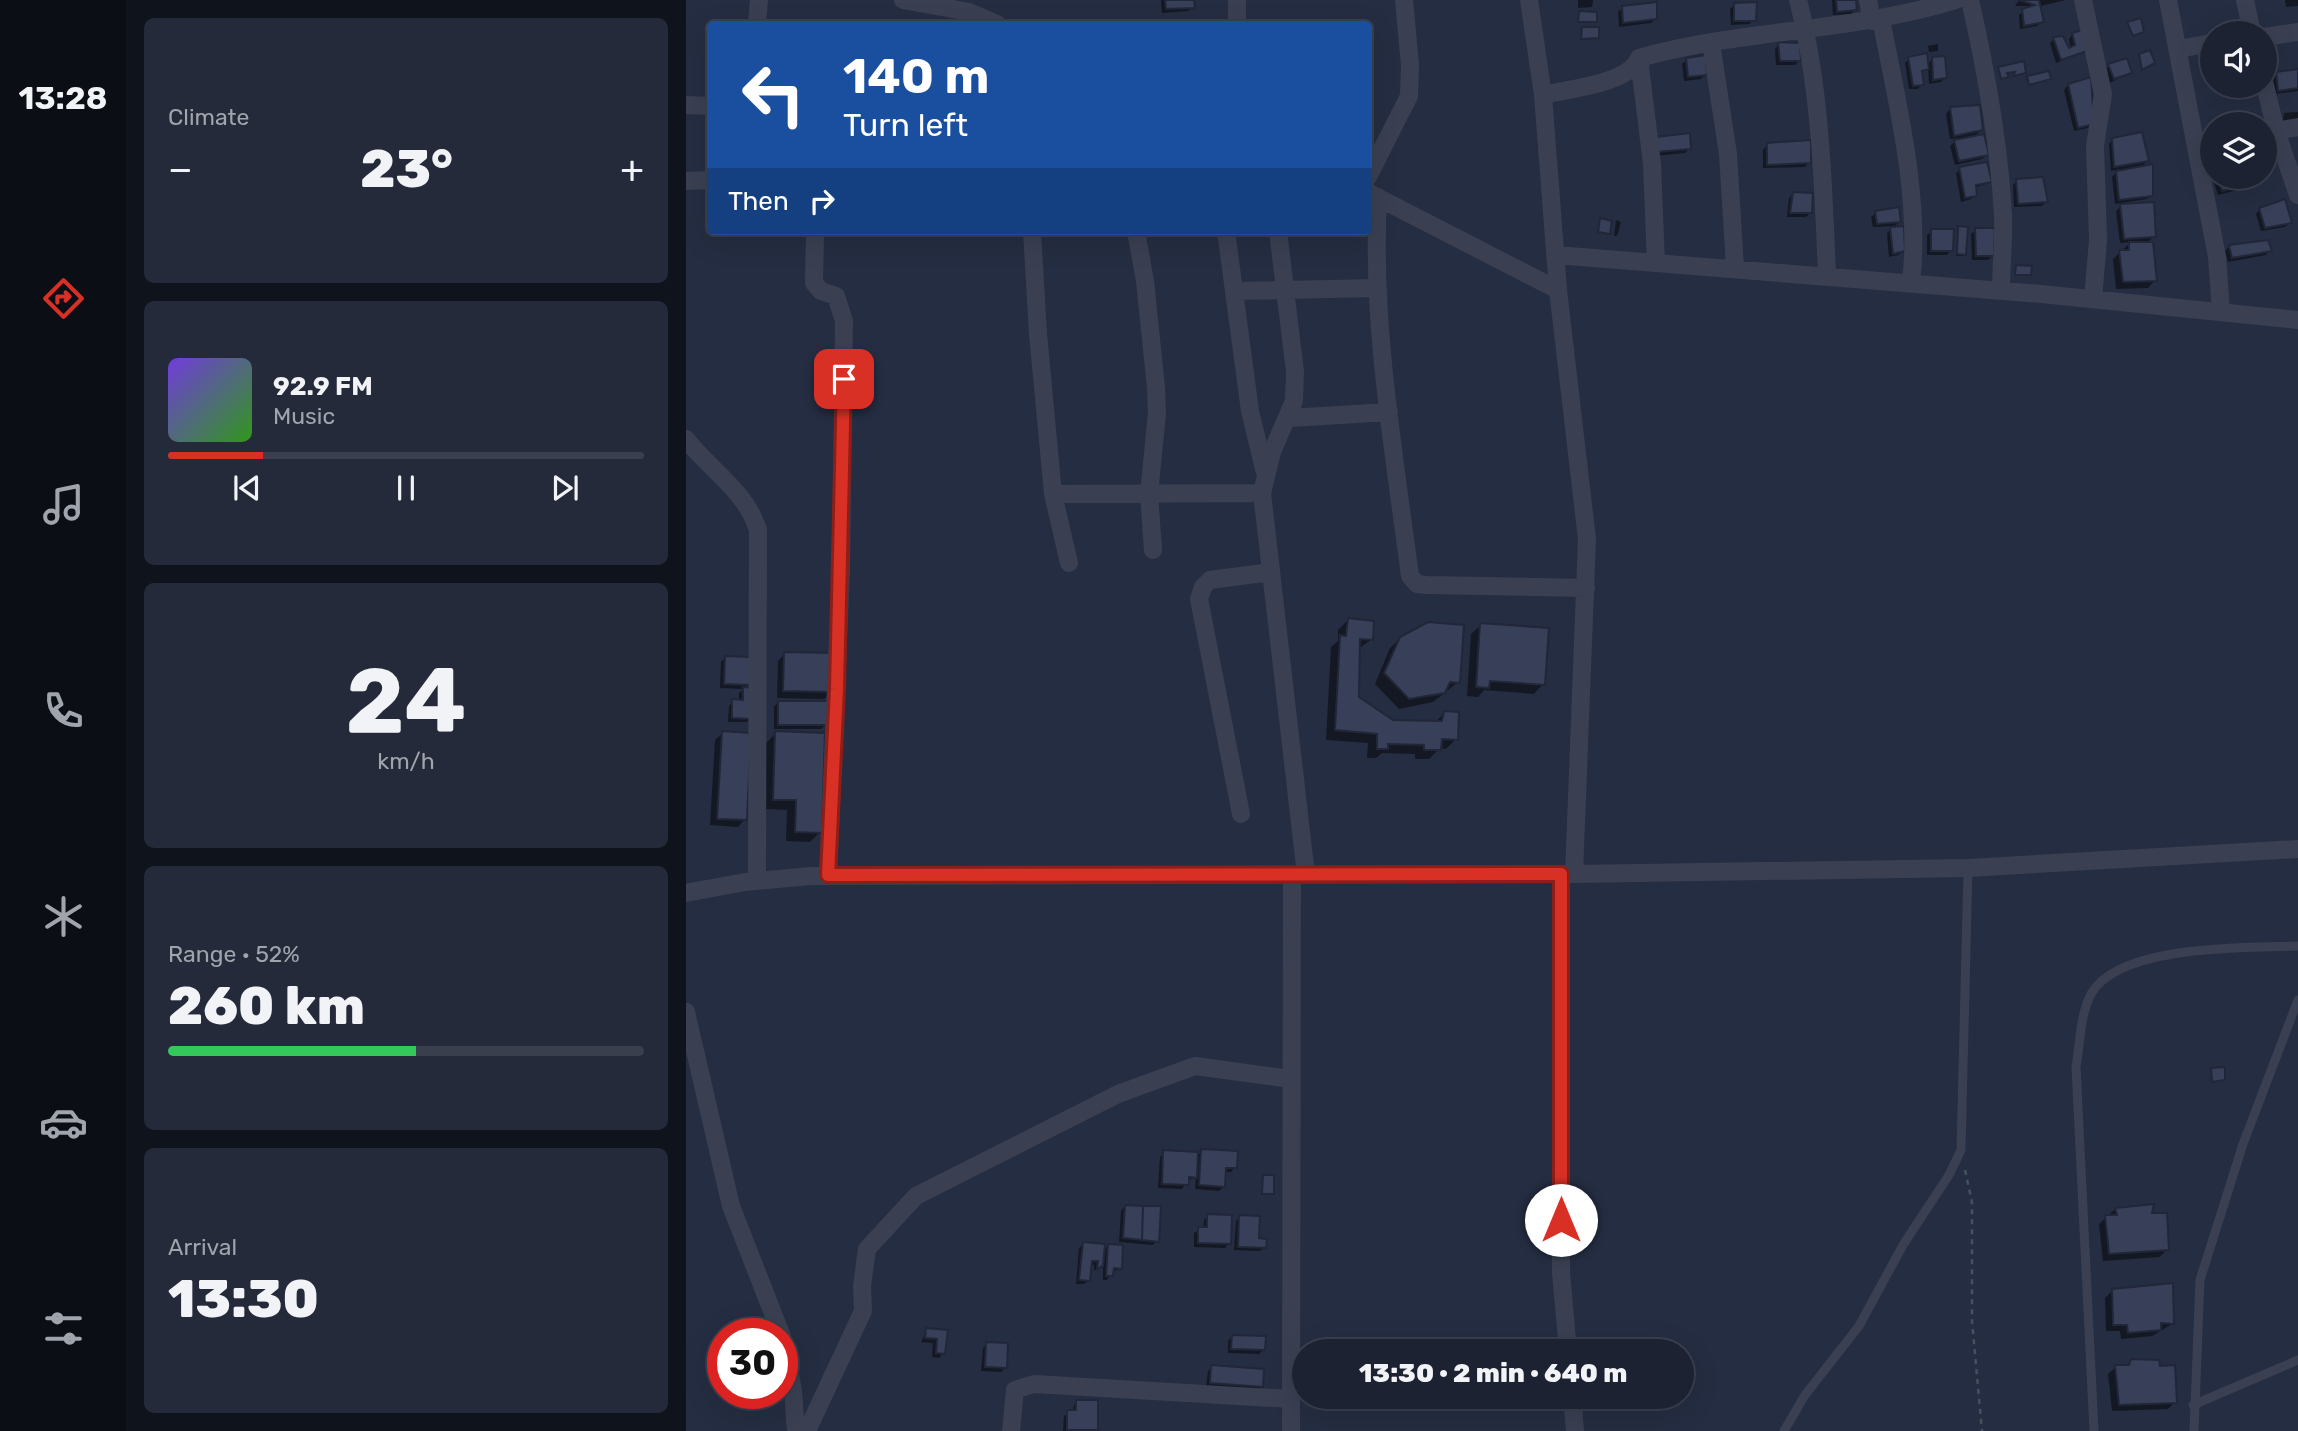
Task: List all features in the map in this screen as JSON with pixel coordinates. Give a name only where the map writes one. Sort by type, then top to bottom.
[{"type":"street","points":[[757,21],[759,0]]},
{"type":"street","points":[[903,0],[968,12],[990,21]]},
{"type":"street","points":[[1237,0],[1237,21]]},
{"type":"street","points":[[1372,169],[1409,96],[1410,65],[1404,0]]},
{"type":"street","points":[[1529,0],[1543,95],[1558,289],[1587,540],[1567,874],[1561,1273],[1567,1339]]},
{"type":"street","points":[[1798,0],[1806,32],[1820,130],[1827,275]]},
{"type":"street","points":[[1868,0],[1876,20],[1903,138],[1913,246],[1911,282]]},
{"type":"street","points":[[1970,0],[1983,56],[2003,215],[2001,291]]},
{"type":"street","points":[[2083,0],[2103,94],[2095,146],[2098,240],[2093,299]]},
{"type":"street","points":[[2168,0],[2217,257],[2221,312]]},
{"type":"street","points":[[2245,0],[2249,21]]},
{"type":"street","points":[[1639,58],[1711,43],[1806,32],[1876,20],[1950,1]]},
{"type":"street","points":[[2277,35],[2298,32]]},
{"type":"street","points":[[1711,43],[1728,154],[1735,267]]},
{"type":"street","points":[[2178,48],[2200,45]]},
{"type":"street","points":[[1543,95],[1623,76],[1635,68],[1639,58]]},
{"type":"street","points":[[1639,58],[1652,164],[1656,263]]},
{"type":"street","points":[[686,105],[707,106]]},
{"type":"street","points":[[2277,131],[2298,127]]},
{"type":"street","points":[[2277,134],[2298,195]]},
{"type":"street","points":[[686,181],[707,180]]},
{"type":"street","points":[[1558,289],[1373,195],[1377,288],[1389,412],[1410,576],[1417,584],[1586,588]]},
{"type":"street","points":[[815,235],[814,283],[821,291],[836,296],[844,321],[842,544],[828,875]]},
{"type":"street","points":[[1032,235],[1038,334],[1053,494],[1069,563]]},
{"type":"street","points":[[1137,235],[1145,281],[1156,388],[1157,414],[1149,494],[1153,550]]},
{"type":"street","points":[[1227,235],[1250,411],[1265,473]]},
{"type":"street","points":[[1278,235],[1295,372],[1294,401],[1265,473],[1262,493],[1299,875],[1290,1079],[1291,1431]]},
{"type":"street","points":[[1556,255],[1911,282],[2298,320]]},
{"type":"street","points":[[1234,291],[1377,288]]},
{"type":"street","points":[[1289,418],[1389,412]]},
{"type":"street","points":[[686,439],[700,457],[741,496],[758,530],[757,880]]},
{"type":"street","points":[[1053,494],[1262,493]]},
{"type":"street","points":[[1241,814],[1199,599],[1203,587],[1210,580],[1271,572]]},
{"type":"street","points":[[686,893],[757,880],[828,875],[1567,874],[1968,868],[2298,849]]},
{"type":"street","points":[[686,1012],[731,1206],[775,1318]]},
{"type":"street","points":[[807,1431],[863,1311],[862,1286],[867,1249],[916,1196],[1118,1094],[1195,1066],[1290,1079]]},
{"type":"street","points":[[1011,1431],[1015,1390],[1034,1384],[1290,1399]]},
{"type":"street","points":[[794,1409],[796,1431]]},
{"type":"street","points":[[1573,1409],[1575,1431]]},
{"type":"lane","points":[[1784,1431],[1805,1395],[1859,1326],[1903,1245],[1949,1175],[1961,1150],[1968,868]]},
{"type":"lane","points":[[2094,1431],[2076,1067],[2084,1014],[2091,994],[2106,976],[2174,954],[2298,946]]},
{"type":"lane","points":[[2194,1431],[2200,1280],[2243,1144],[2298,1000]]},
{"type":"lane","points":[[2193,1405],[2298,1360]]},
{"type":"path","points":[[1961,1150],[1972,1202],[1972,1321],[1982,1431]]},
{"type":"building","points":[[1165,0],[1194,0],[1195,8],[1166,9]]},
{"type":"building","points":[[1836,0],[1856,0],[1857,10],[1837,12]]},
{"type":"building","points":[[2019,0],[2039,0],[2044,22],[2024,26],[2022,9],[2035,5]]},
{"type":"building","points":[[1657,2],[1657,19],[1623,23],[1622,6]]},
{"type":"building","points":[[1757,2],[1756,21],[1734,21],[1734,3]]},
{"type":"building","points":[[1579,11],[1597,12],[1597,22],[1578,22]]},
{"type":"building","points":[[2141,18],[2144,32],[2133,36],[2127,22]]},
{"type":"building","points":[[1582,27],[1599,27],[1599,38],[1581,39]]},
{"type":"building","points":[[2082,30],[2087,51],[2061,60],[2053,37],[2063,36],[2069,48],[2075,45],[2072,33]]},
{"type":"building","points":[[1778,42],[1800,43],[1801,61],[1780,61]]},
{"type":"building","points":[[2150,50],[2155,63],[2142,70],[2139,54]]},
{"type":"building","points":[[1927,53],[1929,69],[1922,71],[1924,85],[1913,86],[1908,57]]},
{"type":"building","points":[[1706,55],[1707,75],[1688,77],[1686,58]]},
{"type":"building","points":[[1945,56],[1947,78],[1933,80],[1932,57]]},
{"type":"building","points":[[2127,58],[2132,73],[2114,79],[2108,64]]},
{"type":"building","points":[[2024,61],[2026,73],[2013,76],[2015,72],[2007,73],[2009,77],[2001,79],[1998,67]]},
{"type":"building","points":[[2298,69],[2298,88],[2278,91],[2277,72]]},
{"type":"building","points":[[2049,71],[2051,79],[2029,85],[2027,76]]},
{"type":"building","points":[[2091,77],[2094,124],[2078,128],[2068,84]]},
{"type":"building","points":[[1980,105],[1983,130],[1954,136],[1950,107]]},
{"type":"building","points":[[2142,132],[2149,161],[2114,167],[2112,138]]},
{"type":"building","points":[[1690,133],[1691,149],[1657,152],[1656,137]]},
{"type":"building","points":[[1984,134],[1989,155],[1959,161],[1954,140]]},
{"type":"building","points":[[1811,140],[1811,163],[1767,165],[1767,143]]},
{"type":"building","points":[[1987,162],[1992,182],[1976,185],[1977,196],[1965,198],[1959,167]]},
{"type":"building","points":[[2153,164],[2153,196],[2119,200],[2116,171]]},
{"type":"building","points":[[2043,177],[2048,202],[2018,204],[2016,179]]},
{"type":"building","points":[[1793,192],[1813,193],[1812,213],[1790,213]]},
{"type":"building","points":[[2285,199],[2292,223],[2265,228],[2259,208]]},
{"type":"building","points":[[2154,202],[2156,237],[2124,239],[2120,204]]},
{"type":"building","points":[[1899,207],[1901,222],[1877,224],[1875,211]]},
{"type":"building","points":[[1600,218],[1612,221],[1610,234],[1598,232]]},
{"type":"building","points":[[1904,226],[1905,251],[1893,254],[1890,227]]},
{"type":"building","points":[[1958,226],[1968,227],[1966,255],[1957,254]]},
{"type":"building","points":[[1975,228],[1995,228],[1994,256],[1976,256]]},
{"type":"building","points":[[1931,229],[1954,229],[1953,251],[1931,251]]},
{"type":"building","points":[[2268,240],[2272,251],[2232,258],[2229,245]]},
{"type":"building","points":[[2129,242],[2153,242],[2157,281],[2123,282],[2119,250],[2129,250]]},
{"type":"building","points":[[2016,265],[2032,266],[2031,275],[2015,275]]},
{"type":"building","points":[[1348,618],[1374,621],[1373,640],[1360,639],[1359,697],[1393,720],[1442,721],[1444,711],[1459,712],[1458,740],[1442,739],[1441,750],[1424,750],[1424,745],[1388,744],[1388,749],[1377,749],[1377,734],[1335,730],[1340,635],[1346,636]]},
{"type":"building","points":[[1428,622],[1464,625],[1460,683],[1450,682],[1445,693],[1409,699],[1384,673],[1400,637]]},
{"type":"building","points":[[1480,623],[1549,628],[1545,685],[1490,681],[1489,688],[1476,687]]},
{"type":"building","points":[[784,652],[834,653],[833,692],[783,691]]},
{"type":"building","points":[[725,656],[750,657],[750,685],[724,684]]},
{"type":"building","points":[[743,687],[754,688],[753,719],[732,718],[732,699],[743,700]]},
{"type":"building","points":[[778,701],[828,701],[827,725],[778,725]]},
{"type":"building","points":[[722,731],[751,733],[747,820],[717,819]]},
{"type":"building","points":[[775,731],[825,733],[822,833],[795,832],[796,800],[773,800]]},
{"type":"building","points":[[2225,1067],[2225,1080],[2212,1082],[2211,1068]]},
{"type":"building","points":[[1201,1149],[1238,1151],[1237,1168],[1226,1168],[1225,1187],[1199,1185]]},
{"type":"building","points":[[1163,1150],[1198,1152],[1197,1178],[1189,1177],[1189,1185],[1162,1184]]},
{"type":"building","points":[[1263,1175],[1274,1175],[1274,1194],[1262,1194]]},
{"type":"building","points":[[2154,1204],[2152,1213],[2167,1213],[2169,1250],[2109,1254],[2105,1215],[2117,1215],[2115,1208]]},
{"type":"building","points":[[1125,1205],[1143,1206],[1142,1240],[1123,1238]]},
{"type":"building","points":[[1143,1206],[1161,1206],[1159,1242],[1142,1240]]},
{"type":"building","points":[[1207,1214],[1232,1215],[1231,1244],[1198,1243],[1198,1227],[1207,1227]]},
{"type":"building","points":[[1239,1215],[1260,1216],[1259,1238],[1267,1239],[1266,1248],[1238,1247]]},
{"type":"building","points":[[1083,1242],[1105,1244],[1103,1266],[1097,1269],[1098,1261],[1092,1261],[1090,1281],[1079,1280]]},
{"type":"building","points":[[1108,1244],[1123,1245],[1122,1269],[1114,1268],[1113,1276],[1106,1276]]},
{"type":"building","points":[[2173,1283],[2174,1324],[2161,1323],[2161,1330],[2128,1333],[2127,1325],[2113,1325],[2112,1289]]},
{"type":"building","points":[[926,1328],[948,1330],[945,1354],[936,1353],[937,1339],[925,1338]]},
{"type":"building","points":[[1232,1335],[1266,1336],[1265,1350],[1231,1349]]},
{"type":"building","points":[[986,1342],[1008,1343],[1007,1368],[985,1367]]},
{"type":"building","points":[[2131,1359],[2159,1360],[2160,1366],[2175,1365],[2177,1403],[2119,1405],[2115,1365],[2129,1365]]},
{"type":"building","points":[[1211,1365],[1264,1369],[1263,1387],[1210,1383]]},
{"type":"building","points":[[1076,1400],[1098,1400],[1098,1430],[1067,1430],[1067,1410],[1076,1410]]},
{"type":"route","points":[[844,379],[837,689],[828,875],[1561,874],[1561,1220]]}]
